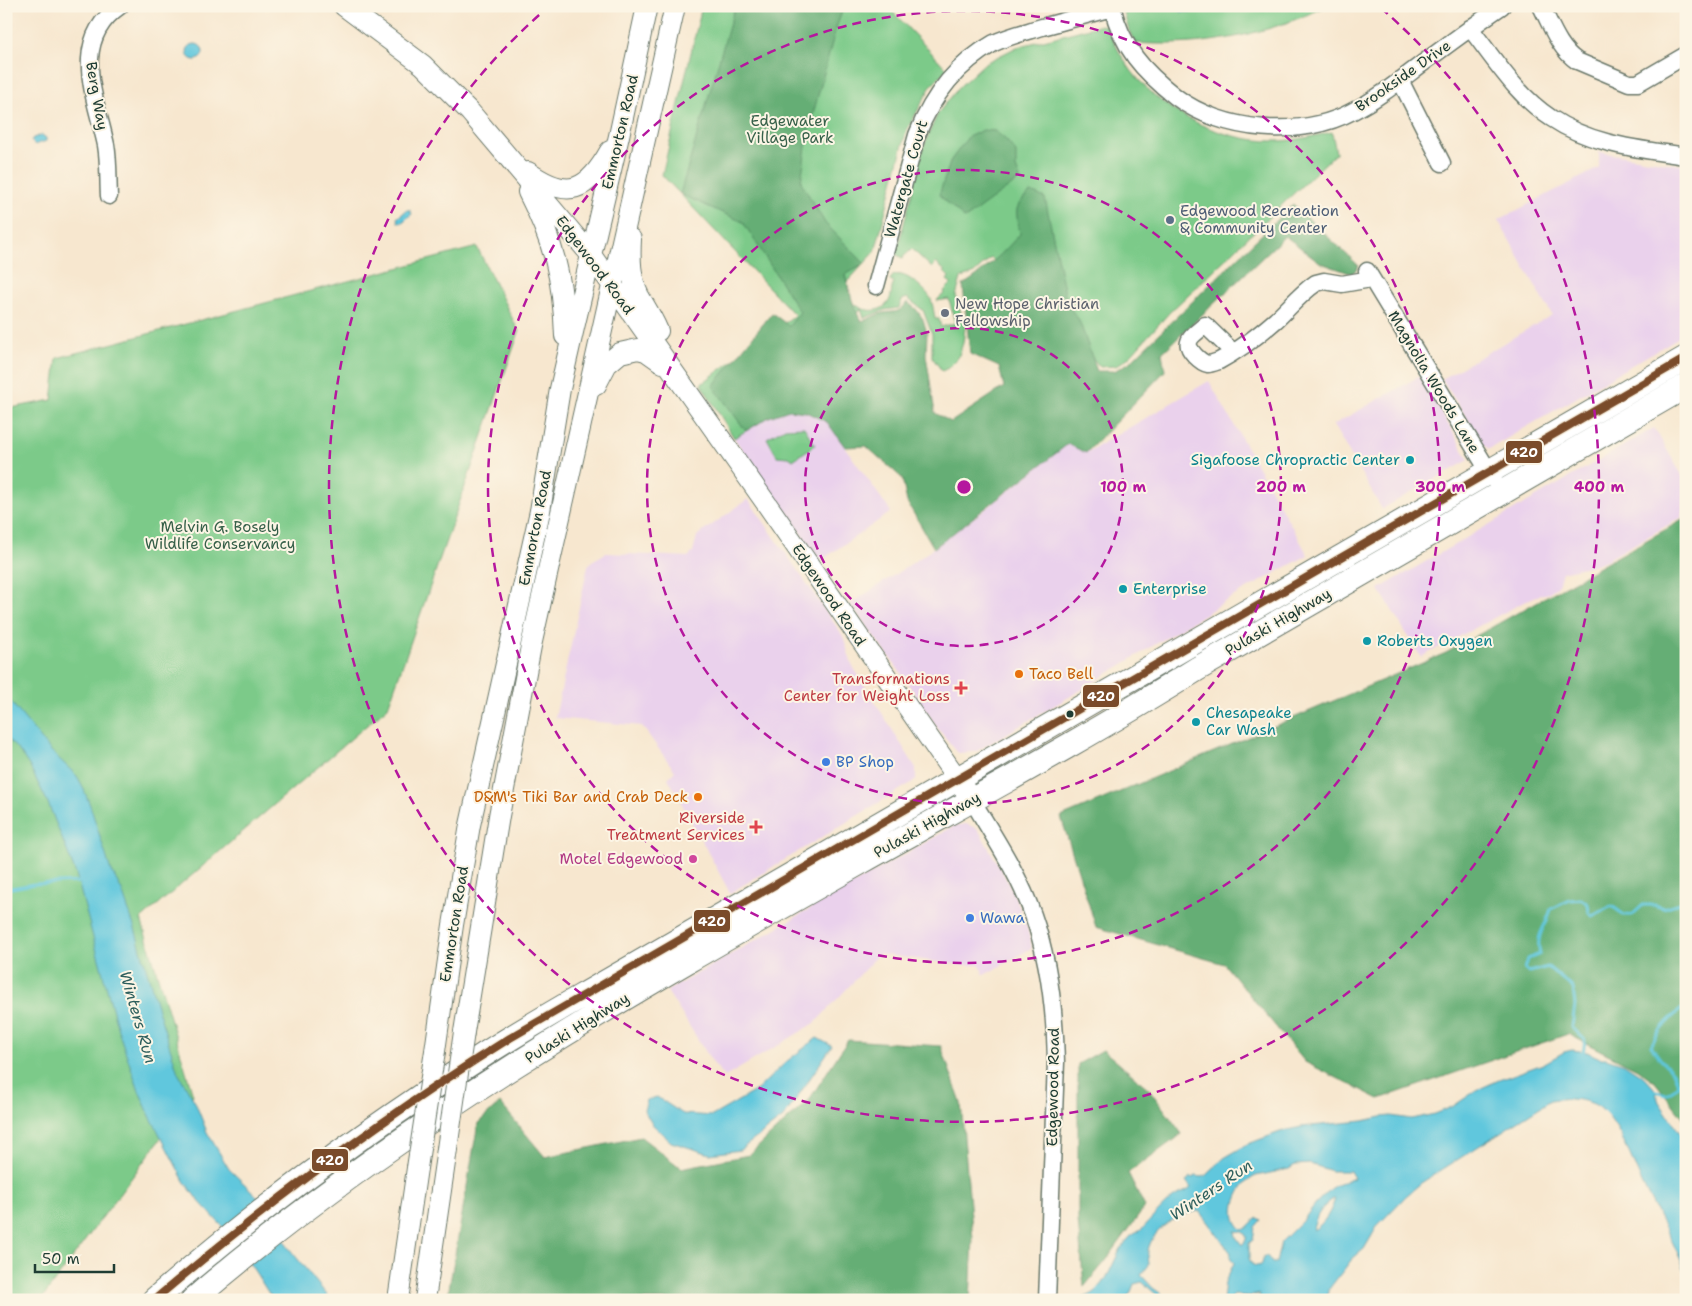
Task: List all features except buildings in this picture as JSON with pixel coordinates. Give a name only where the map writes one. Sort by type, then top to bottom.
[{"type":"highway","name":"Pulaski Highway","points":[[154,1300],[279,1199],[390,1118],[479,1058],[606,982],[1686,358]]},
{"type":"highway","name":"Pulaski Highway","points":[[193,1300],[244,1257],[353,1173],[477,1090],[652,981],[1118,717],[1205,664],[1686,386]]},
{"type":"main road","name":"Edgewood Road","points":[[344,6],[423,65],[470,112],[591,255],[972,800]]},
{"type":"main road","name":"Emmorton Road","points":[[398,1300],[453,925],[470,825],[540,511],[560,389],[648,6]]},
{"type":"main road","name":"Emmorton Road","points":[[425,1300],[464,1032],[499,816],[531,646],[675,6]]},
{"type":"main road","points":[[512,161],[547,184],[568,189],[580,187],[587,183],[601,168],[619,136]]},
{"type":"main road","points":[[512,161],[550,239],[560,278],[564,303],[565,343],[560,389]]},
{"type":"main road","points":[[634,187],[630,255],[631,272],[639,295],[658,328],[673,370]]},
{"type":"main road","points":[[584,406],[607,364],[620,353],[638,350],[646,351],[673,370]]},
{"type":"street","name":"Berg Way","points":[[109,196],[106,148],[89,71],[89,55],[100,24],[120,6]]},
{"type":"street","name":"Brookside Drive","points":[[1112,7],[1121,34],[1137,61],[1158,82],[1188,106],[1221,121],[1247,127],[1284,128],[1326,122],[1352,112],[1375,99],[1502,6]]},
{"type":"street","points":[[1541,6],[1564,49],[1570,56],[1577,61],[1629,83],[1638,83],[1686,56]]},
{"type":"street","name":"Watergate Court","points":[[876,286],[917,135],[924,116],[938,94],[956,72],[972,58],[996,43],[1022,32],[1112,7]]},
{"type":"street","points":[[1470,28],[1518,89],[1550,118],[1571,130],[1618,146],[1686,156]]},
{"type":"street","points":[[1400,80],[1442,163]]},
{"type":"street","name":"Magnolia Woods Lane","points":[[1233,352],[1263,330],[1316,283],[1324,281],[1342,284],[1369,275],[1501,493]]},
{"type":"street","name":"Edgewood Road","points":[[972,800],[1008,862],[1030,906],[1044,949],[1049,978],[1054,1017],[1056,1062],[1046,1300]]},
{"type":"shaded area","points":[[1599,152],[1686,166],[1686,333],[1489,449],[1483,444],[1442,379],[1552,315],[1498,220],[1599,168]]},
{"type":"shaded area","points":[[1420,376],[1469,460],[1382,509],[1333,425]]},
{"type":"shaded area","points":[[1209,381],[1308,555],[1234,596],[1081,690],[975,752],[958,753],[939,730],[896,666],[850,604],[920,558],[990,506],[1068,444],[1086,453]]},
{"type":"shaded area","points":[[789,410],[806,412],[827,422],[891,512],[820,561],[734,438],[769,417]]},
{"type":"shaded area","points":[[1654,428],[1686,482],[1682,517],[1601,563],[1562,572],[1558,586],[1548,593],[1533,597],[1421,657],[1379,589]]},
{"type":"shaded area","points":[[748,499],[843,636],[852,665],[916,768],[916,780],[730,893],[668,778],[675,771],[642,726],[555,718],[588,566],[592,561],[606,553],[688,557],[693,552],[697,536]]},
{"type":"shaded area","points":[[966,824],[978,829],[1013,891],[1026,924],[1032,948],[984,975],[980,965],[961,965],[879,954],[815,1023],[725,1077],[713,1063],[667,991],[954,826]]},
{"type":"green space","name":"Edgewater Village Park","points":[[702,6],[898,6],[892,11],[947,69],[931,86],[906,132],[875,252],[846,283],[850,299],[853,303],[867,310],[877,310],[886,305],[890,300],[894,282],[890,280],[894,276],[899,275],[912,280],[924,290],[932,301],[935,319],[939,319],[941,327],[955,323],[949,299],[937,301],[951,284],[947,280],[949,277],[945,271],[936,263],[932,268],[912,249],[902,258],[896,254],[915,182],[912,179],[938,113],[959,87],[985,63],[1017,47],[1101,25],[1106,26],[1123,58],[1139,80],[1172,109],[1191,120],[1233,136],[1255,140],[1290,140],[1332,132],[1336,153],[1169,313],[1129,357],[1116,366],[1100,367],[991,258],[973,274],[961,278],[956,296],[965,328],[963,343],[958,358],[948,368],[942,371],[932,357],[932,334],[923,310],[907,298],[902,300],[899,308],[885,310],[864,318],[861,309],[769,417],[734,438],[701,384],[795,315],[662,175]]},
{"type":"green space","name":"Edgewater Village Park","points":[[735,6],[844,6],[836,28],[808,133],[801,182],[825,223],[865,264],[845,275],[854,307],[861,321],[899,310],[907,302],[916,309],[923,319],[927,333],[926,355],[935,413],[951,422],[1004,387],[999,367],[970,354],[963,285],[979,274],[1020,234],[1017,220],[1018,206],[1031,192],[1045,198],[1067,304],[1079,320],[1097,371],[1114,371],[1130,362],[1293,204],[1359,266],[1352,274],[1321,263],[1285,236],[1162,353],[1165,371],[1086,453],[1068,444],[934,548],[907,502],[902,478],[866,446],[845,447],[827,422],[806,412],[789,410],[769,417],[746,431],[713,386],[772,313],[789,326],[800,312],[743,222],[680,194]]},
{"type":"green space","points":[[1122,6],[1327,6],[1281,25],[1257,32],[1210,41],[1160,44],[1135,43],[1129,31]]},
{"type":"green space","points":[[983,130],[995,131],[1016,152],[1016,168],[1020,179],[965,219],[939,195],[951,160],[968,137]]},
{"type":"green space","name":"Melvin G. Bosely Wildlife Conservancy","points":[[477,247],[519,332],[388,707],[141,919],[193,1095],[41,1300],[6,1300],[6,409],[52,400],[57,358]]},
{"type":"green space","points":[[804,427],[815,445],[793,460],[789,457],[777,456],[767,438],[785,428]]},
{"type":"green space","points":[[1686,518],[1686,1121],[1655,1082],[1637,1069],[1568,1034],[1379,1099],[1305,1062],[1224,964],[1096,927],[1061,817],[1446,653]]},
{"type":"green space","points":[[848,1040],[941,1046],[961,1103],[973,1239],[970,1300],[447,1300],[478,1123],[500,1103],[545,1157],[641,1137],[681,1168],[749,1155],[809,1100]]},
{"type":"green space","points":[[1103,1050],[1149,1089],[1182,1134],[1128,1173],[1145,1207],[1105,1262],[1084,1287],[1078,1221],[1078,1064]]},
{"type":"water","points":[[1172,6],[1243,6],[1224,11],[1182,12]]},
{"type":"water","points":[[195,44],[201,46],[203,52],[201,58],[195,60],[189,58],[187,52],[189,46]]},
{"type":"water","points":[[42,135],[46,138],[46,141],[35,145],[31,141],[33,138]]},
{"type":"water","points":[[407,210],[410,210],[412,214],[401,223],[398,222],[397,218]]},
{"type":"water","name":"Winters Run","points":[[6,696],[51,751],[77,776],[82,785],[110,868],[122,891],[136,932],[178,1073],[195,1102],[207,1132],[229,1169],[259,1198],[288,1247],[331,1300],[273,1300],[222,1226],[197,1199],[184,1181],[139,1091],[118,1030],[76,874],[48,803],[30,767],[20,752],[6,737]]},
{"type":"water","points":[[817,1038],[832,1046],[783,1118],[740,1150],[710,1154],[671,1142],[652,1124],[644,1110],[647,1100],[657,1097],[683,1114],[712,1116],[757,1090],[786,1062]]},
{"type":"water","name":"Winters Run","points":[[1572,1050],[1587,1052],[1600,1058],[1624,1064],[1644,1077],[1654,1088],[1659,1102],[1686,1142],[1686,1273],[1672,1240],[1614,1124],[1595,1104],[1583,1100],[1562,1099],[1551,1100],[1421,1183],[1378,1225],[1364,1249],[1352,1259],[1329,1289],[1324,1300],[1251,1300],[1260,1296],[1260,1294],[1250,1296],[1234,1295],[1230,1300],[1223,1300],[1225,1282],[1234,1263],[1230,1257],[1231,1253],[1199,1211],[1183,1215],[1167,1223],[1155,1235],[1148,1250],[1149,1265],[1141,1275],[1153,1288],[1170,1300],[1150,1300],[1157,1295],[1142,1282],[1134,1284],[1130,1294],[1124,1299],[1126,1300],[1078,1300],[1094,1293],[1103,1283],[1121,1249],[1131,1236],[1141,1230],[1174,1197],[1191,1188],[1186,1181],[1191,1177],[1205,1176],[1224,1158],[1248,1144],[1280,1132],[1301,1127],[1363,1121],[1391,1116],[1411,1119],[1435,1114],[1452,1107],[1477,1090],[1543,1064],[1564,1052]],"holes":[[[1310,1164],[1332,1171],[1350,1171],[1354,1178],[1334,1186],[1316,1203],[1304,1219],[1281,1242],[1276,1263],[1272,1263],[1267,1256],[1264,1256],[1262,1264],[1258,1266],[1253,1265],[1249,1259],[1249,1243],[1253,1240],[1255,1227],[1261,1220],[1258,1218],[1243,1230],[1237,1224],[1234,1209],[1239,1192],[1244,1185],[1256,1176],[1289,1169],[1295,1165]],[[1335,1198],[1327,1216],[1313,1230],[1315,1220],[1320,1211]],[[1235,1231],[1243,1232],[1246,1240],[1242,1245],[1236,1237]]]},
{"type":"waterway","points":[[6,889],[34,884],[82,882]]},
{"type":"waterway","points":[[1583,1054],[1585,1040],[1572,1027],[1575,1005],[1573,988],[1548,967],[1529,972],[1525,969],[1528,959],[1540,954],[1540,936],[1551,909],[1570,900],[1581,899],[1588,904],[1589,913],[1592,916],[1612,906],[1624,915],[1632,915],[1643,905],[1654,905],[1663,908],[1686,901]]},
{"type":"waterway","points":[[1652,1090],[1666,1094],[1679,1086],[1673,1072],[1651,1046],[1666,1024],[1686,1006]]},
{"type":"waterway","points":[[1678,1083],[1686,1081]]},
{"type":"transit line","name":"420","points":[[154,1300],[283,1195],[418,1098],[510,1038],[1686,358]]},
{"type":"place","name":"Edgewood Recreation & Community Center","points":[[1170,220]]},
{"type":"place","name":"New Hope Christian Fellowship","points":[[945,313]]},
{"type":"place","name":"Sigafoose Chropractic Center","points":[[1410,460]]},
{"type":"place","name":"Enterprise","points":[[1123,589]]},
{"type":"place","name":"Roberts Oxygen","points":[[1367,641]]},
{"type":"place","name":"Taco Bell","points":[[1019,674]]},
{"type":"place","name":"Transformations Center for Weight Loss","points":[[961,688]]},
{"type":"place","name":"Chesapeake Car Wash","points":[[1196,722]]},
{"type":"place","name":"BP Shop","points":[[826,762]]},
{"type":"place","name":"D&M's Tiki Bar and Crab Deck","points":[[698,797]]},
{"type":"place","name":"Riverside Treatment Services","points":[[756,827]]},
{"type":"place","name":"Motel Edgewood","points":[[693,859]]},
{"type":"place","name":"Wawa","points":[[970,918]]}]
